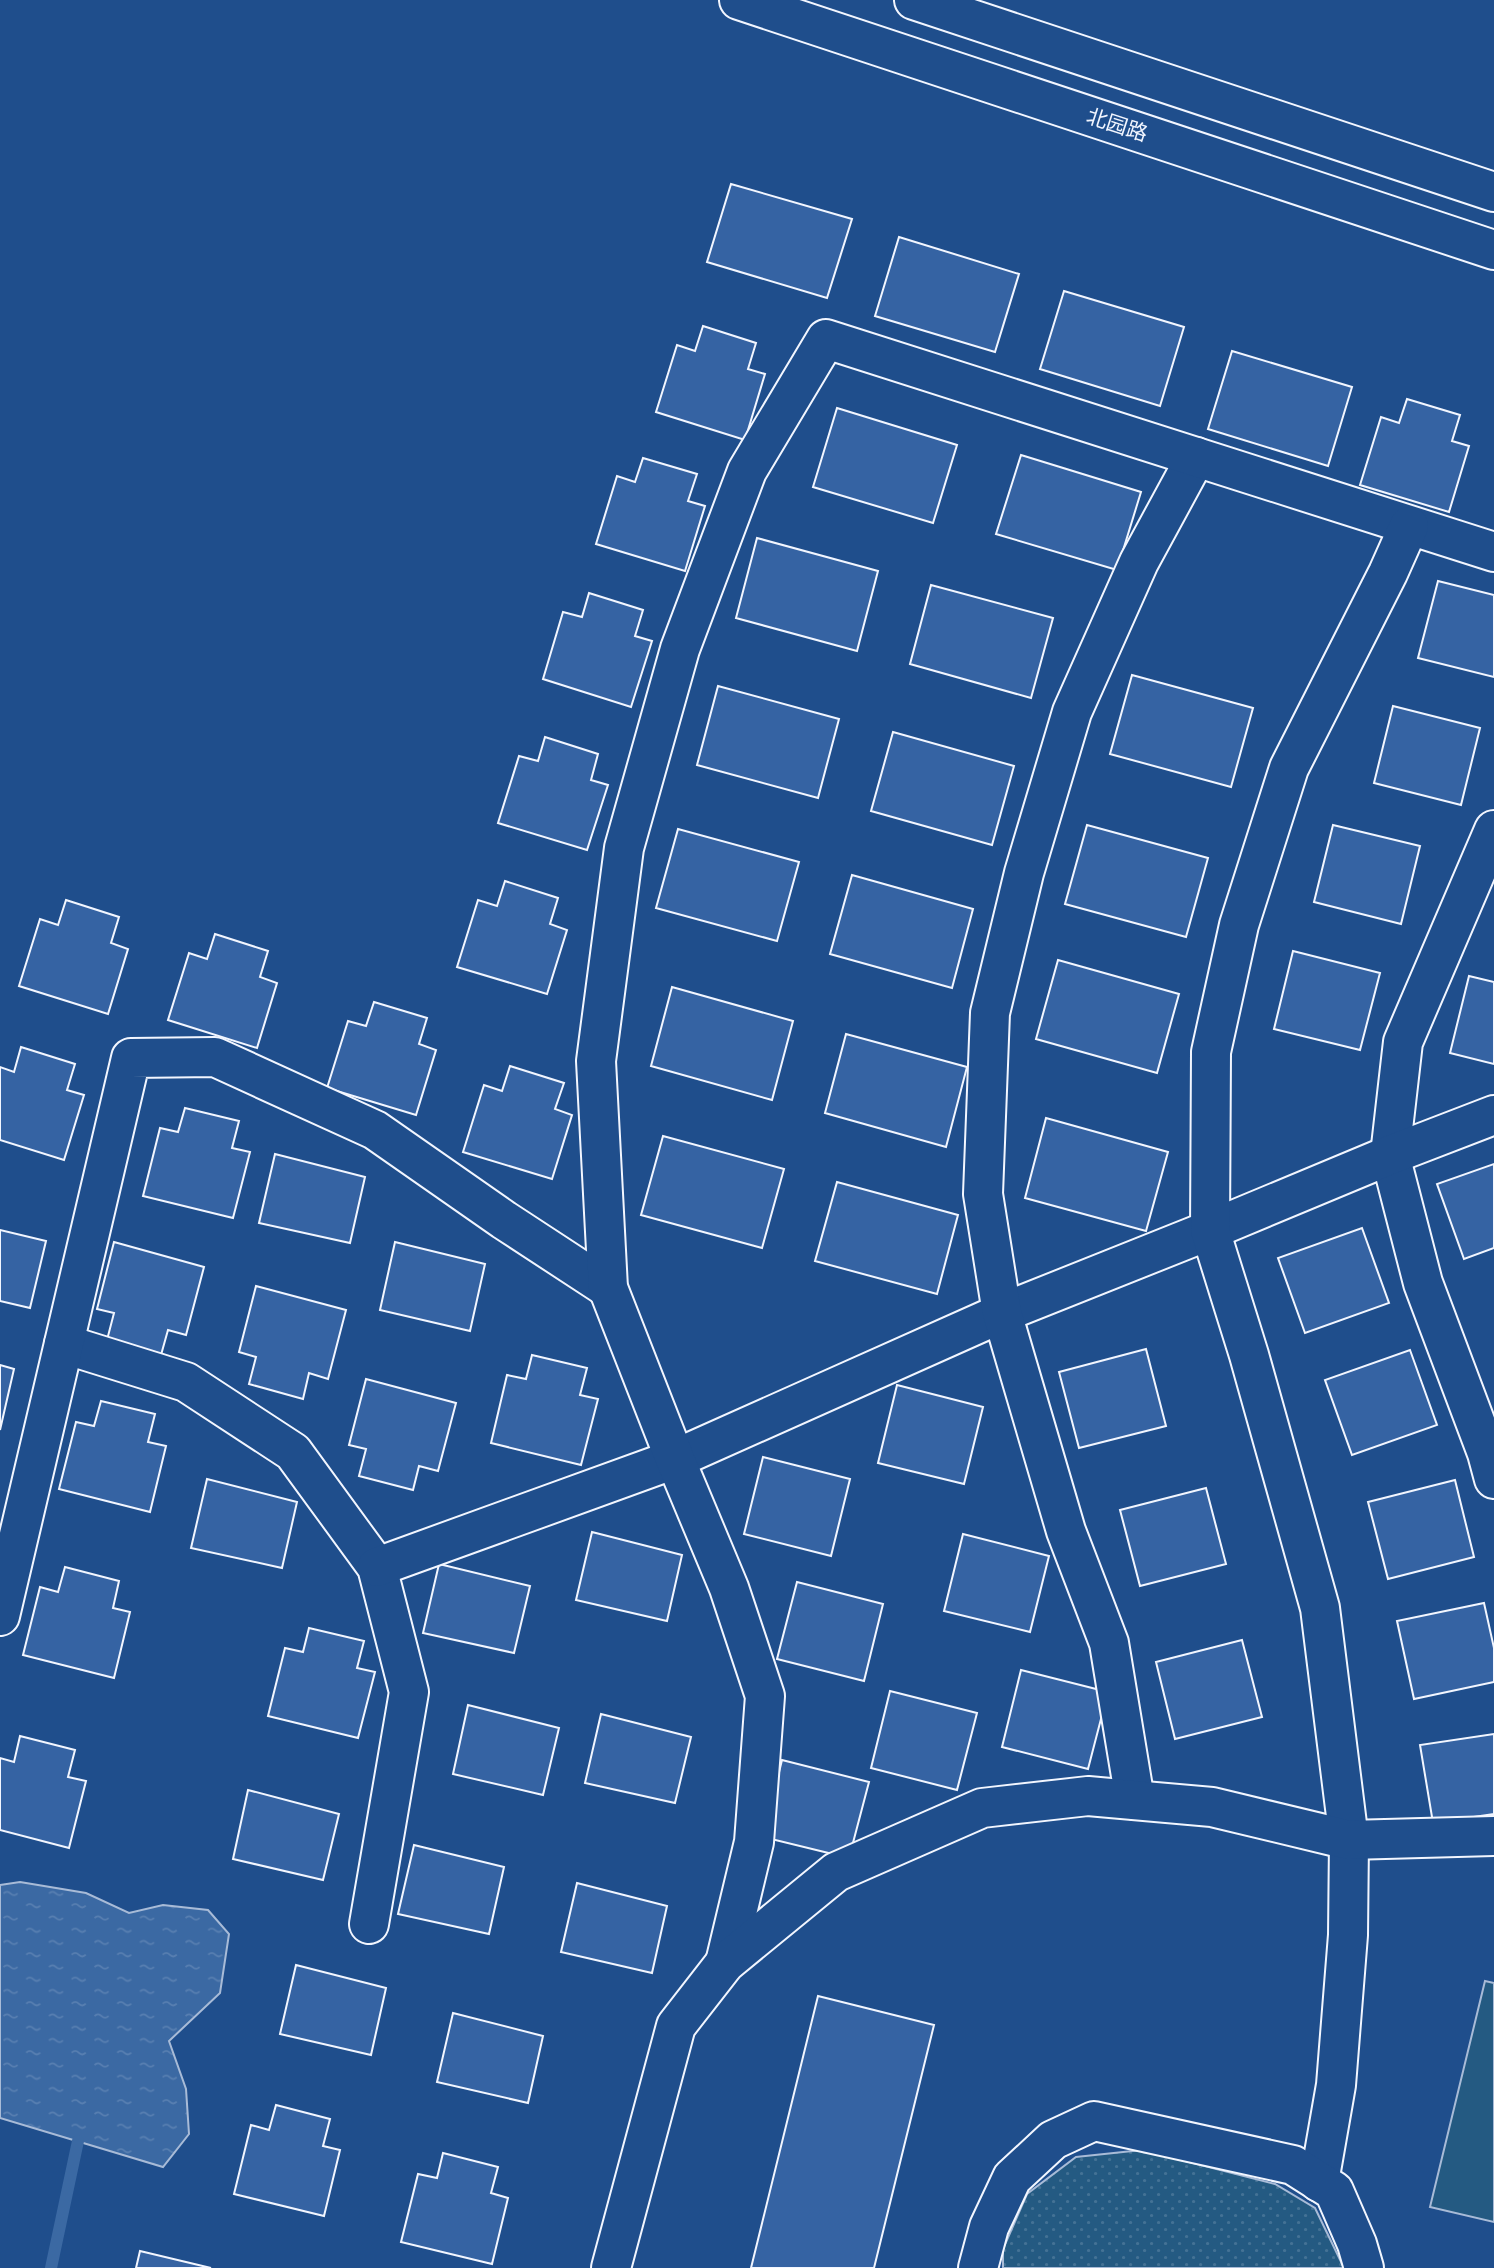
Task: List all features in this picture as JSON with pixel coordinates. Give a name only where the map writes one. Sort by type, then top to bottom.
[{"type":"street","name":"北园路","points":[[739,0],[1494,250]]},
{"type":"street","points":[[914,0],[1494,192]]},
{"type":"street","points":[[725,1963],[754,1842],[765,1696],[729,1588],[608,1288],[596,1061],[624,848],[680,649],[747,471],[826,339],[1494,552]]},
{"type":"street","points":[[1135,1800],[1109,1643],[1066,1531],[1002,1313],[983,1194],[990,1013],[1024,873],[1072,712],[1139,562],[1196,457]]},
{"type":"street","points":[[1319,2182],[1336,2085],[1348,1935],[1349,1840],[1320,1608],[1249,1355],[1210,1230],[1211,1052],[1240,925],[1290,768],[1409,526]]},
{"type":"street","points":[[1494,830],[1403,1042],[1390,1154],[1423,1283],[1487,1453],[1494,1479]]},
{"type":"street","points":[[0,1616],[131,1058],[215,1057],[375,1130],[608,1288]]},
{"type":"street","points":[[377,1567],[675,1459],[1002,1313],[1390,1154],[1494,1115]]},
{"type":"street","points":[[64,1343],[186,1382],[293,1452],[377,1567],[409,1692],[369,1924]]},
{"type":"street","points":[[611,2268],[676,2026],[725,1963],[836,1872],[982,1808],[1088,1796],[1212,1808],[1349,1840],[1494,1836]]},
{"type":"street","points":[[978,2268],[989,2227],[1012,2178],[1053,2140],[1094,2121],[1293,2165],[1334,2191],[1357,2244],[1364,2268]]},
{"type":"shaded area","points":[[1485,1981],[1494,1983],[1494,2222],[1430,2207]]},
{"type":"shaded area","points":[[1142,2150],[1275,2184],[1315,2208],[1344,2268],[1003,2268],[1003,2249],[1027,2194],[1076,2157]]},
{"type":"water","points":[[20,1882],[86,1893],[129,1913],[163,1905],[208,1910],[229,1934],[220,1993],[169,2041],[186,2089],[189,2134],[163,2167],[0,2118],[0,1885]]},
{"type":"building","points":[[731,184],[852,219],[827,298],[707,262]]},
{"type":"building","points":[[899,237],[1019,274],[995,352],[875,316]]},
{"type":"building","points":[[1064,291],[1184,327],[1160,406],[1040,369]]},
{"type":"building","points":[[703,326],[756,343],[748,369],[765,374],[745,440],[656,412],[677,345],[695,351]]},
{"type":"building","points":[[1232,351],[1352,387],[1328,466],[1208,429]]},
{"type":"building","points":[[1407,399],[1460,415],[1452,441],[1469,446],[1449,512],[1360,485],[1381,417],[1399,423]]},
{"type":"building","points":[[837,408],[957,445],[933,523],[813,487]]},
{"type":"building","points":[[1021,455],[1141,492],[1117,570],[996,534]]},
{"type":"building","points":[[643,458],[697,474],[688,501],[705,506],[685,571],[596,544],[617,476],[635,482]]},
{"type":"building","points":[[757,538],[878,571],[857,651],[736,618]]},
{"type":"building","points":[[1438,581],[1494,595],[1494,677],[1418,658]]},
{"type":"building","points":[[931,585],[1053,618],[1031,698],[910,664]]},
{"type":"building","points":[[589,593],[643,610],[635,636],[652,641],[631,707],[543,679],[563,612],[582,617]]},
{"type":"building","points":[[1132,675],[1253,708],[1231,787],[1110,754]]},
{"type":"building","points":[[718,686],[839,719],[818,798],[697,765]]},
{"type":"building","points":[[1393,706],[1480,728],[1461,805],[1374,783]]},
{"type":"building","points":[[893,732],[1014,766],[992,845],[871,811]]},
{"type":"building","points":[[545,737],[598,754],[591,780],[608,785],[587,850],[498,823],[519,756],[538,761]]},
{"type":"building","points":[[1087,825],[1208,858],[1186,937],[1065,904]]},
{"type":"building","points":[[1333,825],[1420,846],[1401,924],[1314,902]]},
{"type":"building","points":[[678,829],[799,862],[777,941],[656,908]]},
{"type":"building","points":[[852,875],[973,909],[952,988],[830,954]]},
{"type":"building","points":[[505,881],[558,898],[550,924],[567,930],[547,994],[457,967],[478,900],[497,906]]},
{"type":"building","points":[[66,900],[119,917],[111,943],[128,949],[108,1014],[19,986],[40,919],[58,925]]},
{"type":"building","points":[[215,934],[268,951],[260,977],[277,983],[257,1048],[168,1020],[189,953],[207,959]]},
{"type":"building","points":[[1293,951],[1380,973],[1360,1050],[1274,1029]]},
{"type":"building","points":[[1058,960],[1179,994],[1157,1073],[1036,1039]]},
{"type":"building","points":[[1469,976],[1494,982],[1494,1064],[1450,1053]]},
{"type":"building","points":[[672,987],[793,1021],[772,1100],[651,1066]]},
{"type":"building","points":[[374,1002],[427,1018],[419,1044],[436,1050],[416,1115],[327,1088],[348,1021],[366,1026]]},
{"type":"building","points":[[846,1034],[967,1067],[946,1147],[825,1113]]},
{"type":"building","points":[[21,1047],[75,1064],[67,1090],[84,1095],[64,1160],[0,1140],[0,1067],[14,1072]]},
{"type":"building","points":[[510,1066],[564,1083],[555,1109],[572,1115],[552,1179],[463,1152],[484,1085],[502,1091]]},
{"type":"building","points":[[185,1108],[239,1121],[232,1148],[250,1152],[233,1218],[143,1196],[160,1128],[178,1132]]},
{"type":"building","points":[[1046,1118],[1168,1152],[1146,1231],[1025,1198]]},
{"type":"building","points":[[663,1136],[784,1169],[762,1248],[641,1215]]},
{"type":"building","points":[[275,1154],[365,1177],[350,1243],[259,1223]]},
{"type":"building","points":[[1494,1164],[1494,1248],[1464,1259],[1437,1184]]},
{"type":"building","points":[[837,1182],[958,1215],[937,1294],[815,1261]]},
{"type":"building","points":[[1362,1228],[1389,1303],[1305,1333],[1278,1258]]},
{"type":"building","points":[[0,1230],[46,1241],[30,1308],[0,1301]]},
{"type":"building","points":[[114,1242],[204,1267],[186,1335],[168,1330],[161,1355],[107,1340],[114,1313],[97,1309]]},
{"type":"building","points":[[395,1242],[485,1264],[470,1331],[380,1310]]},
{"type":"building","points":[[256,1286],[346,1310],[328,1379],[309,1373],[303,1399],[249,1384],[256,1357],[239,1352]]},
{"type":"building","points":[[1146,1349],[1166,1426],[1079,1448],[1059,1372]]},
{"type":"building","points":[[1410,1350],[1437,1425],[1352,1455],[1325,1380]]},
{"type":"building","points":[[532,1355],[587,1368],[580,1395],[598,1399],[581,1465],[491,1443],[507,1375],[526,1379]]},
{"type":"building","points":[[0,1365],[14,1369],[0,1430]]},
{"type":"building","points":[[366,1379],[456,1403],[438,1471],[419,1466],[413,1490],[359,1476],[366,1449],[349,1445]]},
{"type":"building","points":[[897,1385],[983,1407],[964,1484],[878,1463]]},
{"type":"building","points":[[101,1401],[155,1414],[148,1442],[166,1446],[150,1512],[59,1489],[76,1422],[94,1426]]},
{"type":"building","points":[[763,1457],[850,1479],[831,1556],[744,1534]]},
{"type":"building","points":[[207,1479],[297,1502],[282,1568],[191,1548]]},
{"type":"building","points":[[1455,1480],[1474,1557],[1388,1579],[1368,1502]]},
{"type":"building","points":[[1206,1488],[1226,1564],[1140,1586],[1120,1510]]},
{"type":"building","points":[[592,1532],[682,1555],[667,1621],[576,1600]]},
{"type":"building","points":[[963,1534],[1049,1556],[1030,1632],[944,1611]]},
{"type":"building","points":[[439,1564],[530,1586],[514,1653],[423,1633]]},
{"type":"building","points":[[65,1567],[119,1581],[113,1608],[130,1612],[114,1678],[23,1655],[40,1587],[58,1592]]},
{"type":"building","points":[[797,1582],[883,1604],[864,1681],[777,1659]]},
{"type":"building","points":[[1484,1603],[1494,1648],[1494,1682],[1414,1699],[1397,1621]]},
{"type":"building","points":[[309,1628],[364,1641],[357,1668],[375,1672],[358,1738],[268,1716],[285,1648],[303,1652]]},
{"type":"building","points":[[1242,1640],[1262,1717],[1175,1739],[1156,1662]]},
{"type":"building","points":[[1021,1670],[1108,1692],[1088,1769],[1002,1747]]},
{"type":"building","points":[[890,1691],[977,1713],[957,1790],[871,1768]]},
{"type":"building","points":[[468,1705],[559,1728],[543,1795],[453,1774]]},
{"type":"building","points":[[601,1714],[691,1737],[675,1803],[585,1783]]},
{"type":"building","points":[[1494,1734],[1494,1814],[1433,1823],[1420,1745]]},
{"type":"building","points":[[20,1736],[75,1750],[68,1777],[86,1781],[69,1848],[0,1830],[0,1758],[14,1762]]},
{"type":"building","points":[[782,1760],[869,1782],[849,1858],[763,1837]]},
{"type":"building","points":[[248,1790],[339,1814],[323,1880],[233,1859]]},
{"type":"building","points":[[414,1845],[504,1867],[489,1934],[398,1914]]},
{"type":"building","points":[[577,1883],[667,1906],[652,1973],[561,1952]]},
{"type":"building","points":[[296,1965],[386,1988],[371,2055],[280,2034]]},
{"type":"building","points":[[818,1996],[934,2025],[874,2268],[751,2268]]},
{"type":"building","points":[[453,2013],[543,2036],[528,2103],[437,2082]]},
{"type":"building","points":[[276,2105],[330,2119],[323,2146],[340,2150],[324,2216],[234,2194],[251,2125],[269,2130]]},
{"type":"building","points":[[443,2153],[498,2167],[491,2193],[508,2198],[492,2264],[401,2242],[418,2174],[437,2178]]},
{"type":"building","points":[[140,2251],[211,2268],[136,2268]]},
{"type":"waterway","points":[[51,2268],[78,2141]]}]
